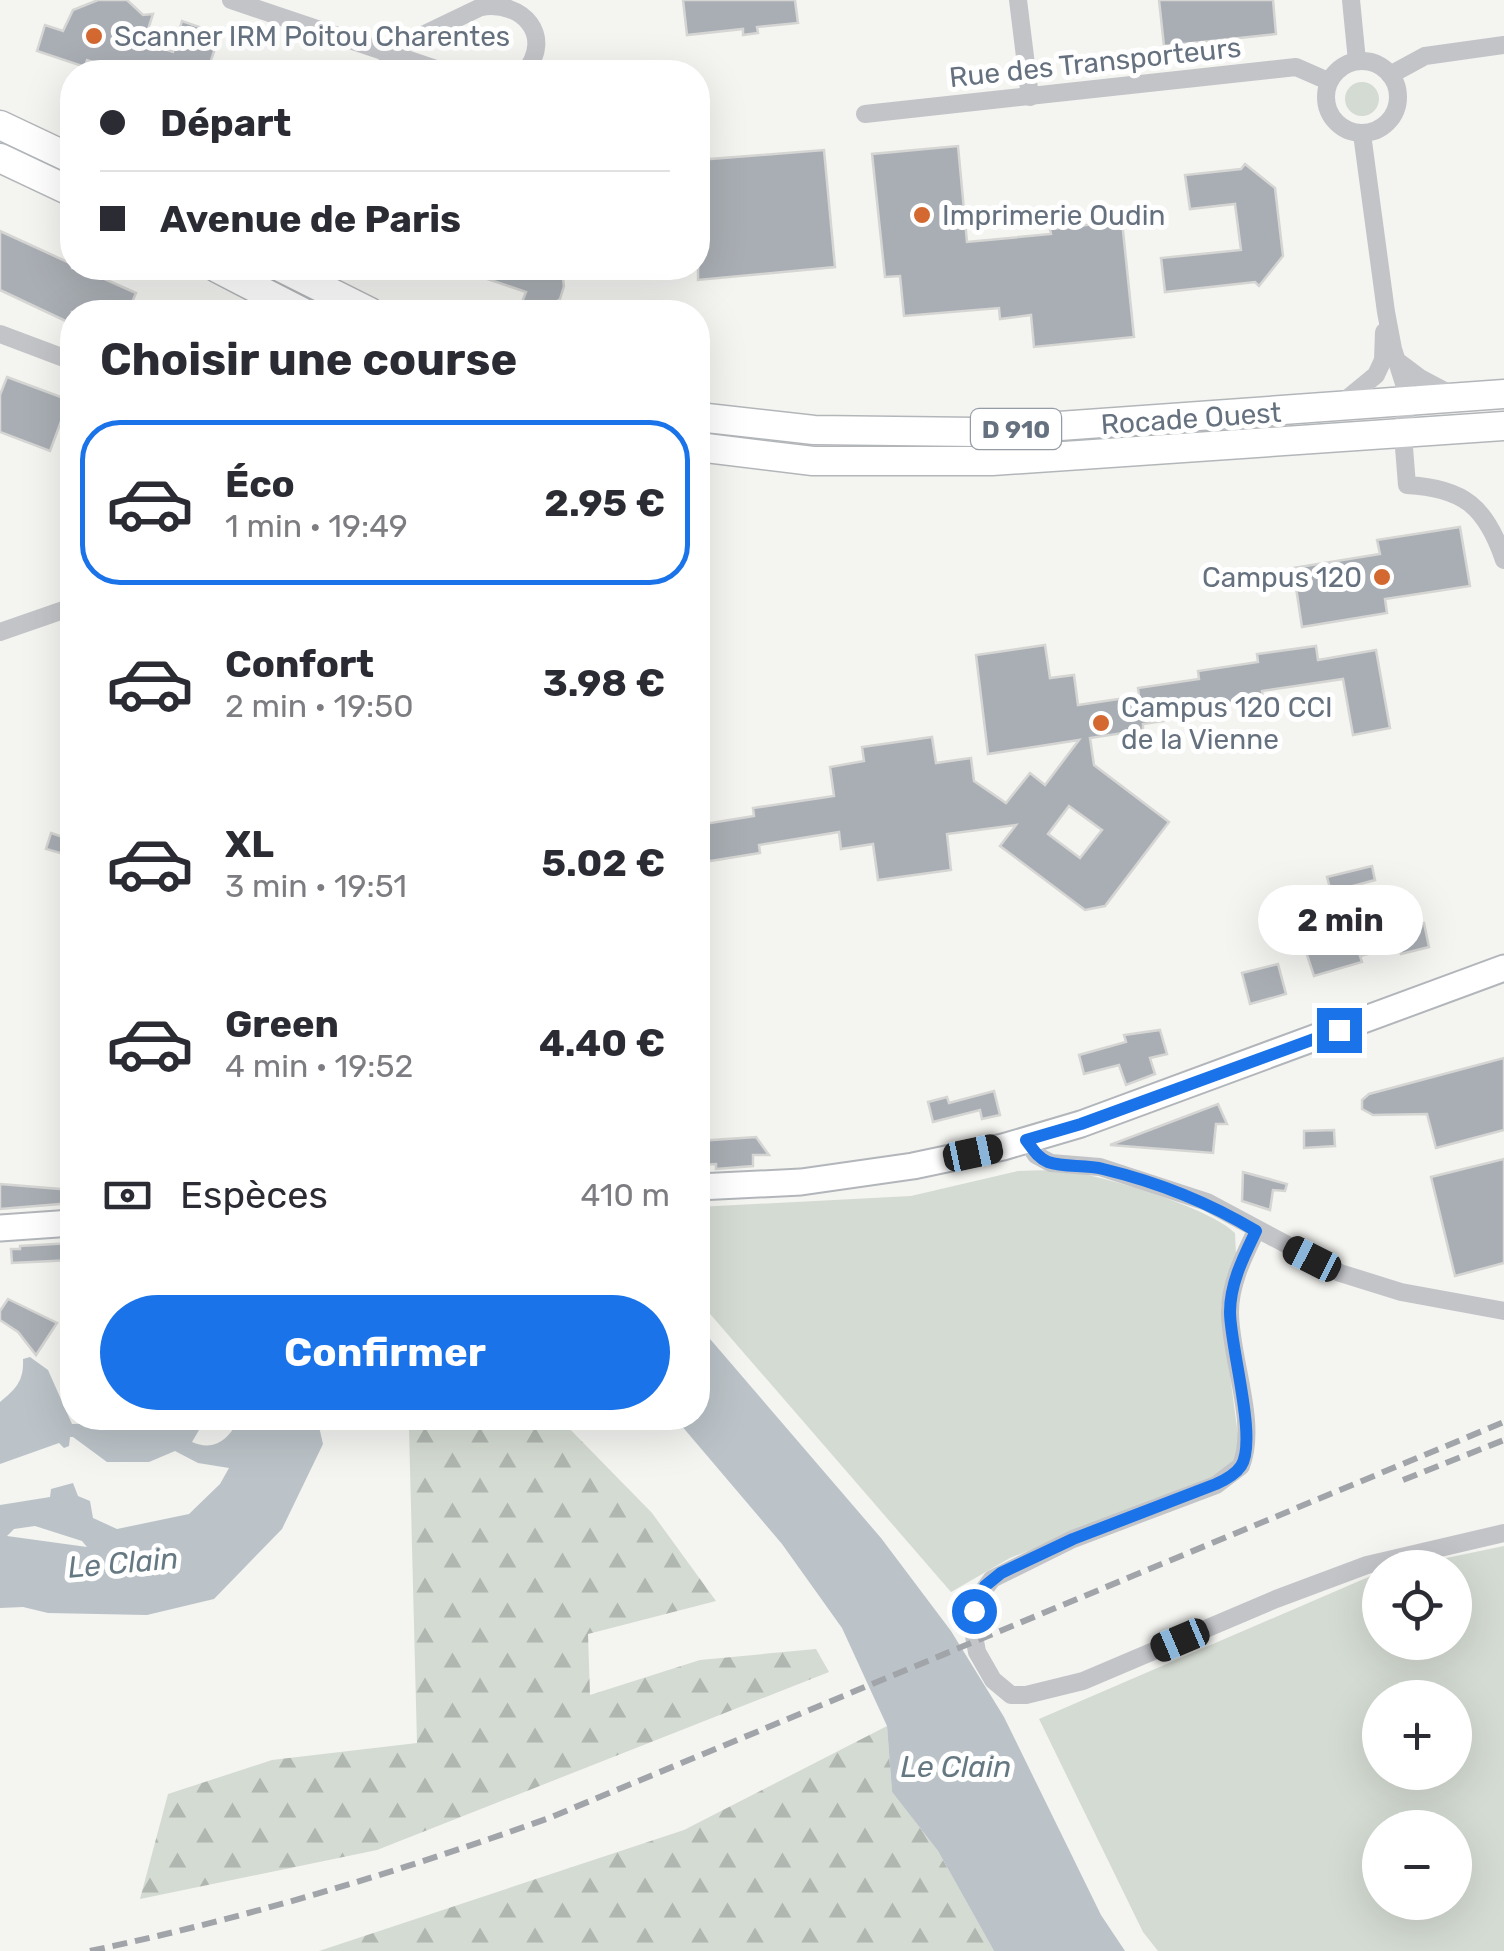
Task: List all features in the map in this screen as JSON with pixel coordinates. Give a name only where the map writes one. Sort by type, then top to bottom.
[{"type":"main road","points":[[0,125],[60,153]]},
{"type":"main road","points":[[0,158],[60,186]]},
{"type":"main road","points":[[240,280],[279,300]]},
{"type":"main road","points":[[306,280],[345,300]]},
{"type":"main road","name":"Rocade Ouest","points":[[710,419],[814,430],[976,432],[1504,394]]},
{"type":"main road","name":"D 910","points":[[710,448],[813,461],[938,462],[1110,455],[1504,426]]},
{"type":"main road","points":[[710,1187],[801,1182],[913,1166],[1026,1140],[1100,1117],[1504,968]]},
{"type":"main road","points":[[0,1228],[60,1224]]},
{"type":"street","points":[[230,0],[407,60]]},
{"type":"street","points":[[1018,0],[1030,97]]},
{"type":"street","points":[[1350,0],[1357,61]]},
{"type":"street","points":[[385,53],[480,7],[498,4],[515,8],[535,35],[536,51],[531,60]]},
{"type":"street","points":[[1390,75],[1426,56],[1504,45]]},
{"type":"street","points":[[1357,61],[1380,66],[1390,75],[1396,86],[1397,109],[1384,126],[1362,134],[1345,130],[1328,109],[1328,80],[1336,70],[1357,61]]},
{"type":"street","name":"Rue des Transporteurs","points":[[865,114],[1296,68],[1328,80]]},
{"type":"street","points":[[1362,134],[1407,485],[1432,486],[1475,505],[1496,535],[1504,560]]},
{"type":"street","points":[[0,334],[60,356]]},
{"type":"street","points":[[1391,361],[1457,398]]},
{"type":"street","points":[[1335,408],[1391,361]]},
{"type":"street","points":[[0,632],[60,611]]},
{"type":"street","points":[[1026,1140],[1036,1155],[1051,1163],[1100,1168],[1207,1202],[1340,1273],[1401,1292],[1504,1311]]},
{"type":"street","points":[[1256,1231],[1240,1266],[1230,1309],[1246,1440],[1242,1466],[1216,1484],[1073,1539],[992,1579],[977,1599],[972,1625],[977,1652],[993,1680],[1011,1695],[1026,1695],[1083,1680],[1367,1565],[1504,1533]]},
{"type":"green space","points":[[1362,82],[1374,87],[1379,99],[1374,111],[1362,116],[1350,111],[1345,99],[1350,87]]},
{"type":"green space","points":[[1018,1171],[1066,1171],[1158,1195],[1204,1214],[1235,1233],[1236,1255],[1221,1307],[1239,1443],[1234,1460],[1218,1476],[1010,1558],[951,1592],[710,1314],[710,1206],[911,1196]]},
{"type":"green space","points":[[409,1430],[571,1430],[652,1513],[716,1601],[588,1634],[590,1695],[700,1660],[816,1649],[829,1672],[377,1850],[140,1899],[168,1794],[272,1760],[417,1743]]},
{"type":"green space","points":[[1504,1546],[1504,1951],[1158,1951],[1143,1932],[1039,1719],[1362,1580],[1362,1660],[1472,1660],[1472,1553]]},
{"type":"green space","points":[[887,1726],[892,1792],[938,1851],[994,1951],[319,1951],[684,1830]]},
{"type":"water","name":"Le Clain","points":[[710,1339],[881,1538],[951,1631],[1004,1717],[1101,1915],[1125,1951],[994,1951],[938,1851],[892,1792],[887,1726],[842,1628],[782,1544],[685,1430],[710,1430]]},
{"type":"water","name":"Le Clain","points":[[30,1357],[48,1370],[60,1397],[60,1430],[199,1430],[192,1442],[207,1445],[220,1442],[232,1430],[320,1430],[323,1444],[282,1529],[214,1599],[147,1615],[0,1608],[0,1505],[50,1497],[51,1489],[73,1483],[78,1496],[90,1501],[93,1518],[117,1529],[189,1514],[220,1484],[229,1468],[198,1463],[175,1451],[149,1462],[107,1462],[73,1437],[64,1448],[59,1443],[0,1464],[0,1402],[18,1384],[23,1359]],"holes":[[[35,1526],[82,1541],[87,1547],[7,1536],[14,1529]]]},
{"type":"building","name":"Scanner IRM Poitou Charentes","points":[[98,0],[127,0],[143,15],[153,14],[144,42],[173,52],[182,21],[220,34],[211,60],[64,60],[37,51],[45,25],[63,31],[73,10]]},
{"type":"building","points":[[683,0],[795,0],[798,23],[757,27],[758,33],[743,35],[743,29],[687,35]]},
{"type":"building","points":[[1159,0],[1273,0],[1276,34],[1164,46]]},
{"type":"building","points":[[958,146],[967,242],[1051,234],[1050,229],[1122,221],[1134,337],[1034,347],[1031,315],[1000,319],[999,308],[904,316],[900,276],[885,277],[872,154]]},
{"type":"building","points":[[824,150],[835,267],[710,279],[710,159]]},
{"type":"building","points":[[1245,164],[1275,188],[1283,256],[1259,286],[1255,282],[1165,292],[1161,258],[1241,250],[1235,204],[1190,209],[1185,175],[1241,169]]},
{"type":"building","points":[[0,231],[60,258],[60,280],[107,280],[136,293],[133,300],[60,300],[60,318],[0,290]]},
{"type":"building","points":[[491,280],[563,280],[559,300],[523,300],[526,292]]},
{"type":"building","points":[[7,377],[60,397],[60,424],[50,451],[0,432],[0,395]]},
{"type":"building","name":"Campus 120","points":[[1460,527],[1470,586],[1385,599],[1387,613],[1302,627],[1293,568],[1380,554],[1377,540]]},
{"type":"building","points":[[1045,645],[1050,678],[1074,675],[1078,705],[1139,696],[1138,688],[1199,679],[1198,671],[1258,662],[1257,654],[1316,646],[1318,660],[1376,650],[1390,728],[1353,735],[1343,679],[1262,691],[1263,699],[1203,707],[1204,715],[1143,724],[1143,730],[1090,738],[1094,765],[1169,822],[1105,906],[1085,910],[1000,846],[1016,825],[947,834],[951,870],[878,880],[873,844],[841,849],[839,832],[759,845],[760,853],[710,861],[710,823],[754,816],[753,808],[834,796],[830,767],[864,761],[862,747],[932,737],[936,763],[971,758],[974,781],[1006,803],[1030,773],[1045,785],[1079,740],[988,754],[976,655]],"holes":[[[1069,806],[1102,830],[1080,858],[1048,834]]]},
{"type":"building","points":[[51,833],[60,836],[60,853],[46,849]]},
{"type":"building","points":[[1372,866],[1375,880],[1331,892],[1327,877]]},
{"type":"building","points":[[1380,920],[1383,932],[1424,923],[1429,947],[1401,954],[1399,946],[1360,956],[1362,962],[1314,976],[1306,952],[1332,944],[1331,938],[1352,933],[1350,928]]},
{"type":"building","points":[[1278,964],[1286,994],[1250,1004],[1242,973]]},
{"type":"building","points":[[1160,1030],[1167,1054],[1150,1058],[1155,1074],[1126,1085],[1119,1065],[1084,1074],[1079,1055],[1126,1042],[1124,1035]]},
{"type":"building","points":[[1504,1058],[1504,1130],[1436,1148],[1427,1114],[1373,1115],[1362,1109],[1362,1100],[1369,1094]]},
{"type":"building","points":[[994,1091],[1000,1115],[982,1119],[980,1110],[933,1122],[928,1102],[947,1097],[949,1103]]},
{"type":"building","points":[[1218,1104],[1227,1124],[1216,1124],[1213,1153],[1110,1145]]},
{"type":"building","points":[[1334,1130],[1335,1146],[1304,1148],[1304,1131]]},
{"type":"building","points":[[756,1137],[769,1155],[753,1155],[753,1166],[716,1169],[716,1164],[710,1164],[710,1140]]},
{"type":"building","points":[[1504,1159],[1504,1263],[1455,1276],[1431,1177]]},
{"type":"building","points":[[1243,1172],[1287,1184],[1285,1191],[1273,1190],[1270,1210],[1242,1201]]},
{"type":"building","points":[[0,1184],[60,1189],[60,1204],[0,1209]]},
{"type":"building","points":[[60,1244],[60,1261],[12,1263],[11,1249]]},
{"type":"building","points":[[8,1299],[57,1323],[36,1355],[18,1332],[0,1320],[0,1311]]},
{"type":"railway","points":[[90,1951],[322,1892],[549,1818],[1504,1422]]},
{"type":"railway","points":[[1403,1480],[1504,1440]]},
{"type":"place","name":"Scanner IRM Poitou Charentes","points":[[94,36]]},
{"type":"place","name":"Imprimerie Oudin","points":[[922,215]]},
{"type":"place","name":"Campus 120","points":[[1382,577]]},
{"type":"place","name":"Campus 120 CCI de la Vienne","points":[[1101,723]]},
{"type":"route","points":[[974,1611],[985,1586],[1001,1573],[1073,1539],[1229,1478],[1242,1466],[1245,1452],[1230,1309],[1240,1266],[1256,1231],[1207,1202],[1100,1168],[1051,1163],[1036,1155],[1026,1140],[1081,1124],[1339,1030]]}]
